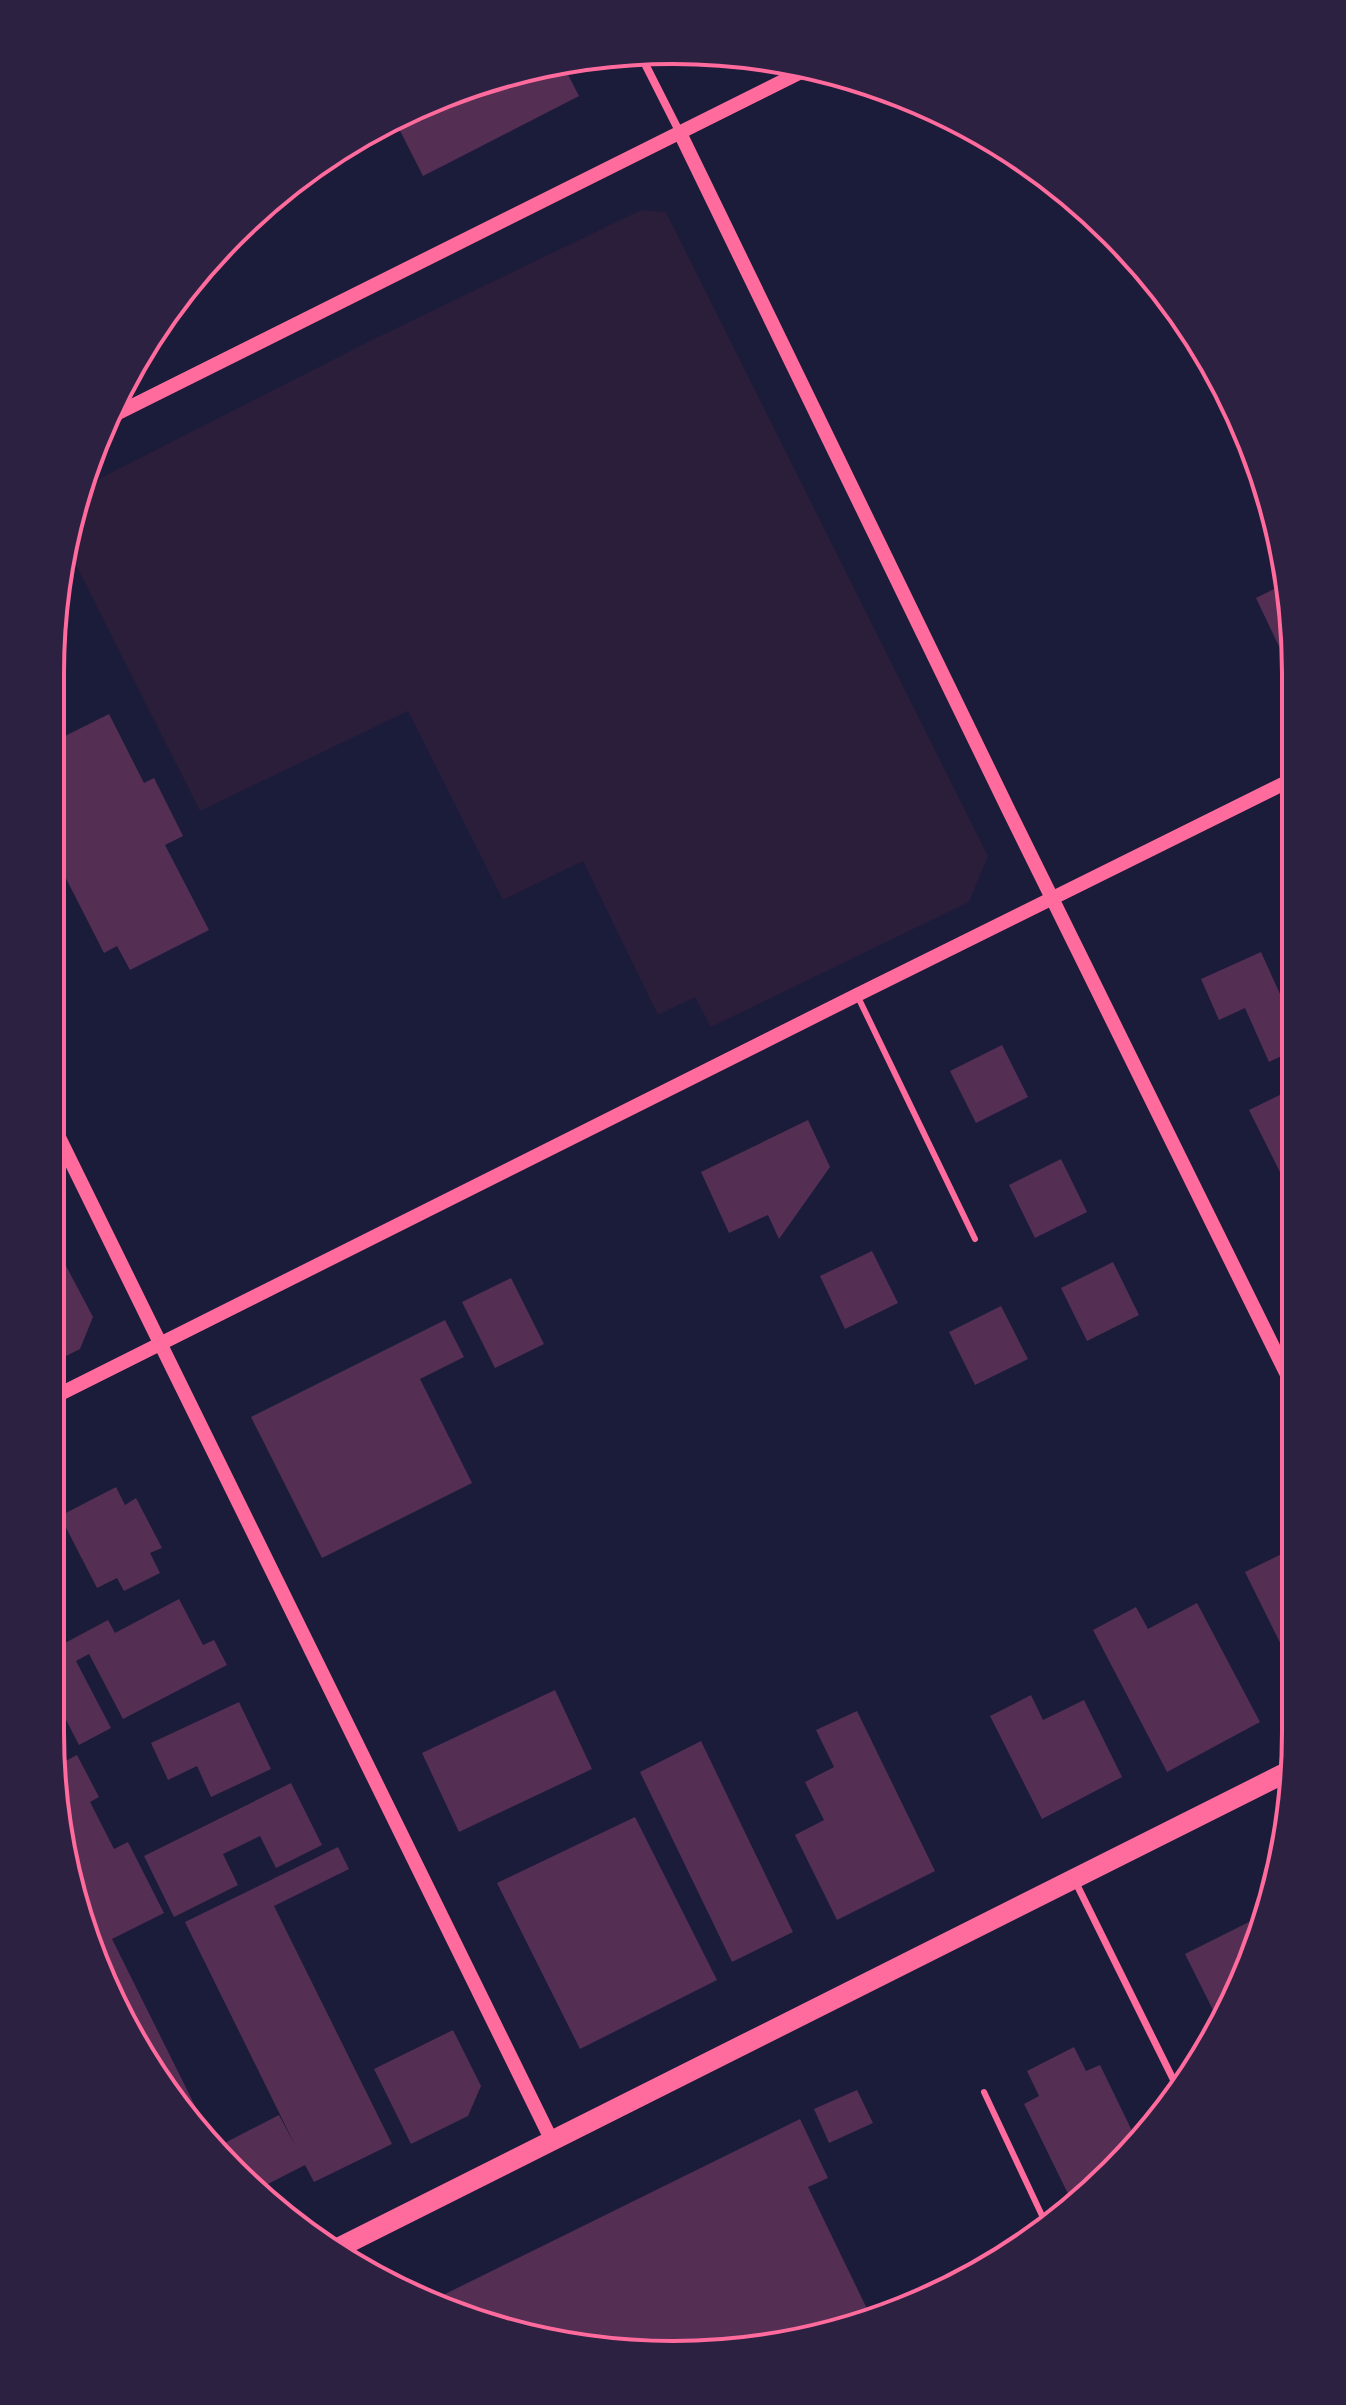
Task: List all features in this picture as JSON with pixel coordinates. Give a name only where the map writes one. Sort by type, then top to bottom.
[{"type":"main road","points":[[345,2244],[1281,1775]]},
{"type":"street","points":[[645,65],[1282,1365]]},
{"type":"street","points":[[124,410],[793,76]]},
{"type":"street","points":[[64,1392],[1282,784]]},
{"type":"street","points":[[64,1148],[552,2141]]},
{"type":"street","points":[[1074,1880],[1173,2079]]},
{"type":"lane","points":[[857,995],[975,1239]]},
{"type":"lane","points":[[984,2092],[1042,2216]]},
{"type":"shaded area","points":[[641,210],[666,212],[988,856],[969,902],[711,1027],[695,997],[658,1015],[583,861],[503,900],[408,711],[200,811],[75,562],[95,481],[370,341]]},
{"type":"building","points":[[567,74],[579,96],[423,176],[399,130],[477,96]]},
{"type":"building","points":[[1276,588],[1281,652],[1256,598]]},
{"type":"building","points":[[109,714],[144,783],[154,778],[183,836],[165,845],[209,930],[130,970],[117,946],[104,953],[64,875],[64,736]]},
{"type":"building","points":[[1261,952],[1282,998],[1282,1056],[1269,1062],[1245,1008],[1219,1020],[1201,979]]},
{"type":"building","points":[[1002,1045],[1028,1097],[976,1123],[950,1071]]},
{"type":"building","points":[[1282,1094],[1282,1176],[1249,1110]]},
{"type":"building","points":[[808,1120],[830,1167],[779,1239],[768,1215],[729,1233],[701,1172]]},
{"type":"building","points":[[1061,1159],[1087,1212],[1035,1238],[1009,1185]]},
{"type":"building","points":[[872,1251],[898,1303],[845,1329],[820,1276]]},
{"type":"building","points":[[64,1262],[93,1317],[80,1349],[64,1357]]},
{"type":"building","points":[[1113,1262],[1139,1315],[1087,1341],[1061,1288]]},
{"type":"building","points":[[511,1278],[544,1344],[495,1368],[462,1302]]},
{"type":"building","points":[[1001,1306],[1028,1359],[975,1385],[949,1332]]},
{"type":"building","points":[[445,1320],[464,1357],[420,1379],[472,1483],[322,1558],[251,1417]]},
{"type":"building","points":[[116,1487],[125,1505],[136,1498],[162,1548],[150,1553],[160,1573],[124,1591],[117,1578],[97,1588],[64,1524],[64,1514]]},
{"type":"building","points":[[1282,1554],[1282,1647],[1245,1572]]},
{"type":"building","points":[[179,1599],[203,1645],[214,1640],[227,1665],[123,1719],[89,1654],[76,1661],[111,1728],[79,1745],[64,1716],[64,1644],[108,1620],[115,1633]]},
{"type":"building","points":[[1197,1603],[1260,1722],[1167,1772],[1093,1630],[1136,1607],[1148,1629]]},
{"type":"building","points":[[555,1690],[592,1769],[459,1832],[422,1753]]},
{"type":"building","points":[[1031,1695],[1043,1720],[1084,1700],[1122,1777],[1042,1819],[990,1716]]},
{"type":"building","points":[[239,1702],[271,1769],[211,1797],[197,1766],[168,1780],[151,1743]]},
{"type":"building","points":[[857,1711],[935,1871],[837,1920],[795,1835],[824,1820],[805,1782],[834,1767],[816,1730]]},
{"type":"building","points":[[701,1741],[793,1932],[732,1962],[640,1772]]},
{"type":"building","points":[[77,1755],[99,1797],[90,1802],[114,1849],[128,1842],[164,1913],[112,1939],[199,2115],[146,2036],[110,1965],[96,1928],[76,1851],[65,1761]]},
{"type":"building","points":[[291,1783],[322,1845],[276,1868],[260,1836],[223,1854],[238,1885],[174,1917],[144,1856]]},
{"type":"building","points":[[635,1817],[717,1980],[580,2049],[497,1883]]},
{"type":"building","points":[[338,1847],[349,1869],[274,1906],[392,2144],[314,2182],[305,2165],[266,2185],[242,2163],[224,2143],[279,2115],[296,2147],[185,1922]]},
{"type":"building","points":[[1252,1920],[1236,1965],[1214,2011],[1185,1954]]},
{"type":"building","points":[[453,2030],[481,2086],[468,2116],[411,2144],[374,2069]]},
{"type":"building","points":[[1074,2047],[1086,2071],[1100,2065],[1133,2132],[1069,2195],[1024,2104],[1039,2096],[1027,2071]]},
{"type":"building","points":[[857,2090],[873,2123],[829,2143],[814,2109]]},
{"type":"building","points":[[800,2119],[828,2178],[808,2187],[867,2309],[752,2336],[713,2340],[633,2340],[594,2336],[515,2320],[442,2296]]}]
